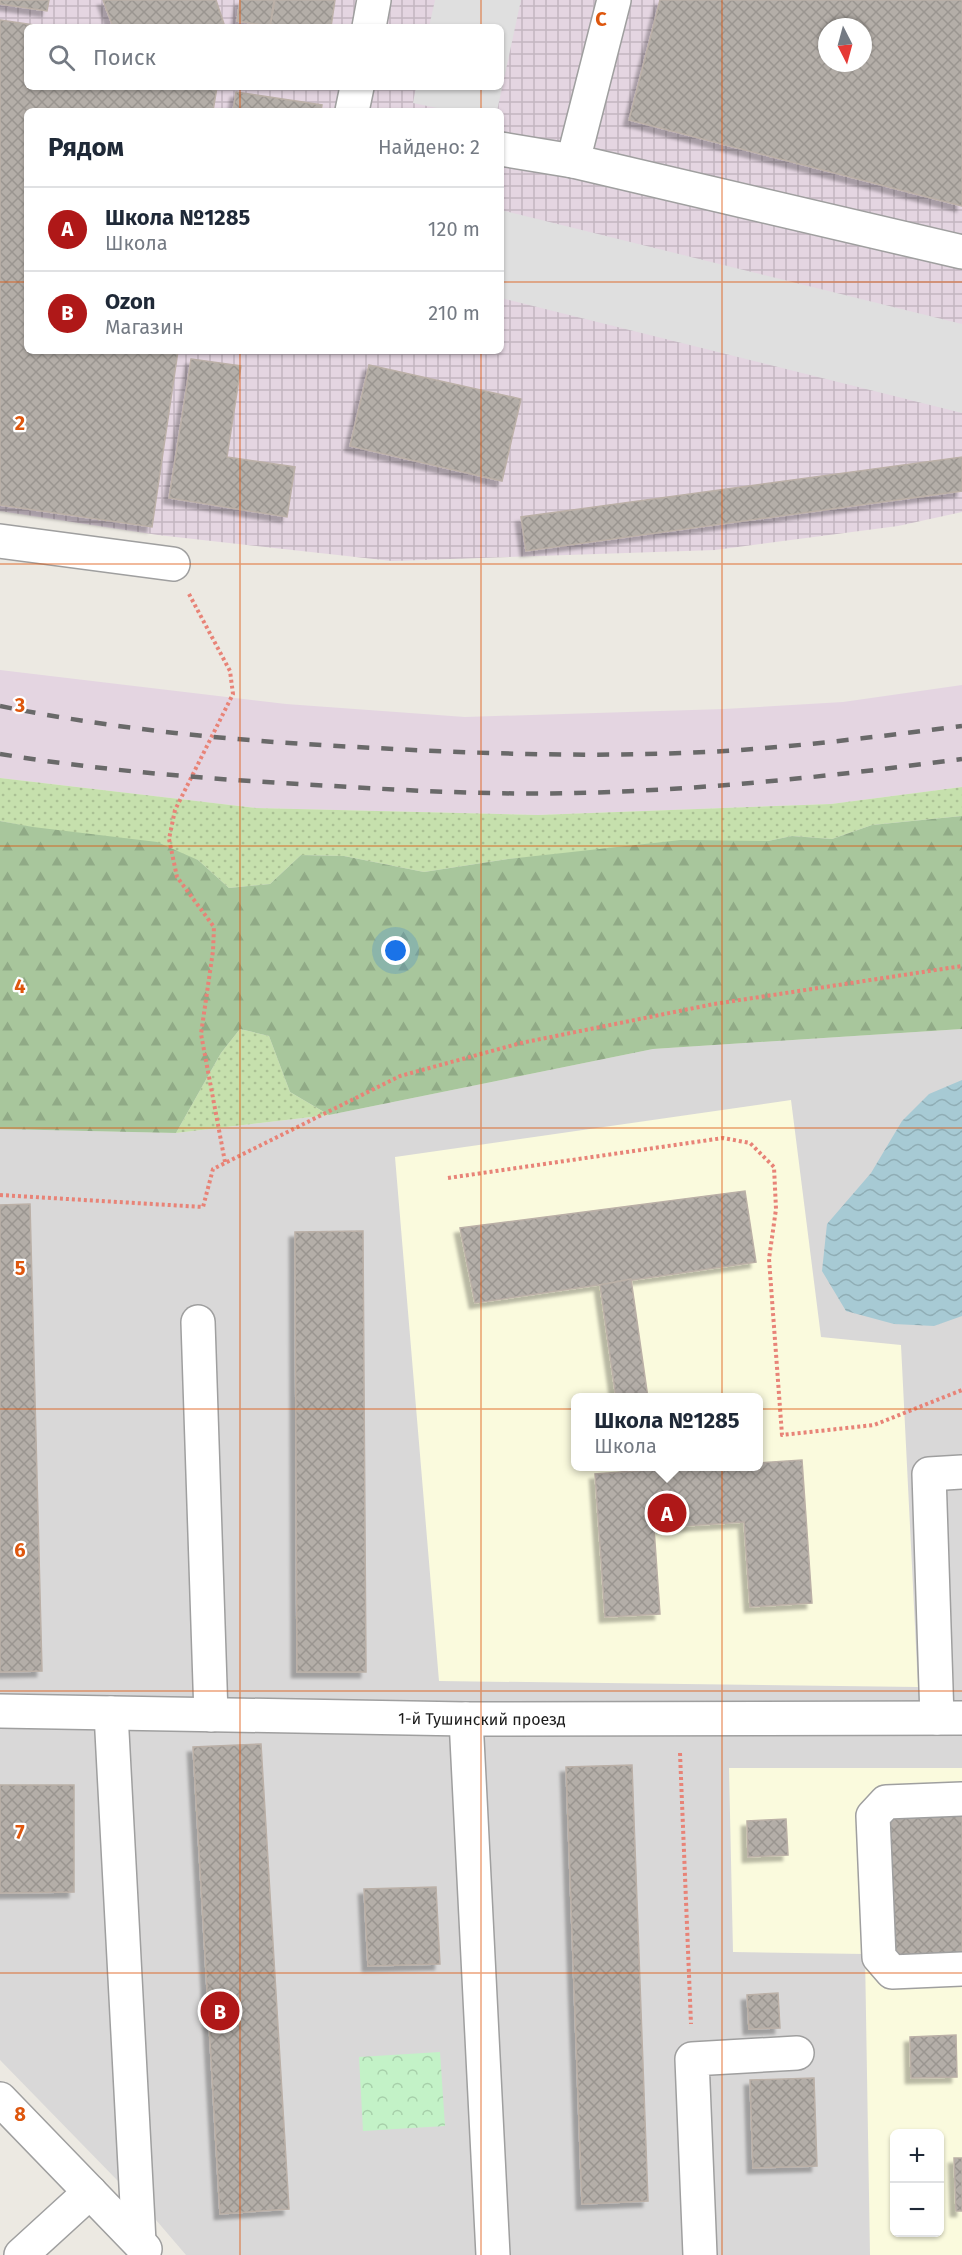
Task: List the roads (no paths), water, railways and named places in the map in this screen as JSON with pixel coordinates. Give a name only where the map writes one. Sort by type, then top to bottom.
[{"type":"street","points":[[370,24],[374,0]]},
{"type":"street","points":[[573,161],[614,0]]},
{"type":"street","points":[[353,108],[356,90]]},
{"type":"street","points":[[504,150],[573,161],[962,252]]},
{"type":"street","points":[[0,541],[173,564]]},
{"type":"street","points":[[198,1322],[211,1715]]},
{"type":"street","points":[[950,1718],[928,1474],[962,1472]]},
{"type":"street","name":"1-й Тушинский проезд","points":[[0,1711],[466,1719],[950,1718]]},
{"type":"street","points":[[111,1713],[145,2248]]},
{"type":"street","points":[[466,1719],[493,2255]]},
{"type":"street","points":[[962,1799],[886,1802],[873,1816],[879,1957],[892,1972],[962,1969]]},
{"type":"street","points":[[700,2255],[692,2059],[797,2053]]},
{"type":"street","points":[[0,2099],[145,2248]]},
{"type":"street","points":[[21,2255],[90,2192]]},
{"type":"water","points":[[962,1080],[962,1316],[934,1326],[894,1324],[846,1311],[822,1271],[827,1224],[871,1173],[902,1121],[929,1094]]},
{"type":"railway","points":[[0,706],[89,722],[222,738],[403,749],[541,754],[725,751],[814,744],[962,726]]},
{"type":"railway","points":[[0,754],[83,766],[208,778],[454,792],[515,793],[576,793],[721,785],[962,759]]},
{"type":"place","name":"Школа №1285","points":[[667,1513]]},
{"type":"place","name":"Ozon","points":[[220,2011]]}]
